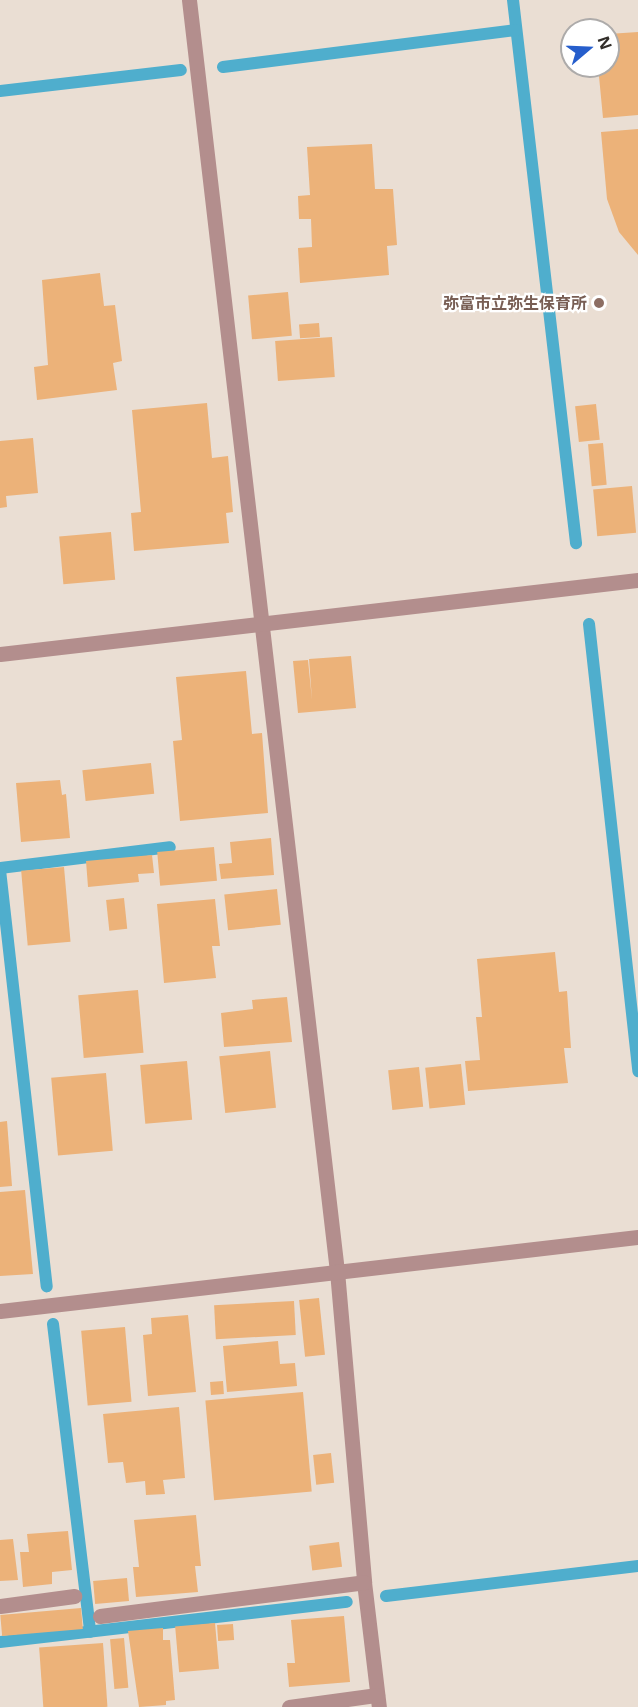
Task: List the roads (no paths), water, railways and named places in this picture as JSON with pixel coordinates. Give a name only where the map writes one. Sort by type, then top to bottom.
[{"type":"street","points":[[189,0],[337,1271],[364,1582],[378,1701],[289,1707]]},
{"type":"street","points":[[0,654],[638,580]]},
{"type":"street","points":[[0,1311],[638,1237]]},
{"type":"street","points":[[100,1616],[364,1582]]},
{"type":"street","points":[[0,1606],[74,1596]]},
{"type":"waterway","points":[[513,0],[576,543]]},
{"type":"waterway","points":[[223,67],[516,30]]},
{"type":"waterway","points":[[0,91],[181,70]]},
{"type":"waterway","points":[[589,624],[638,1071]]},
{"type":"waterway","points":[[0,868],[170,847]]},
{"type":"waterway","points":[[0,870],[47,1286]]},
{"type":"waterway","points":[[53,1324],[90,1632]]},
{"type":"waterway","points":[[386,1596],[638,1566]]},
{"type":"waterway","points":[[0,1642],[347,1602]]},
{"type":"place","name":"弥富市立弥生保育所","points":[[599,303]]}]
